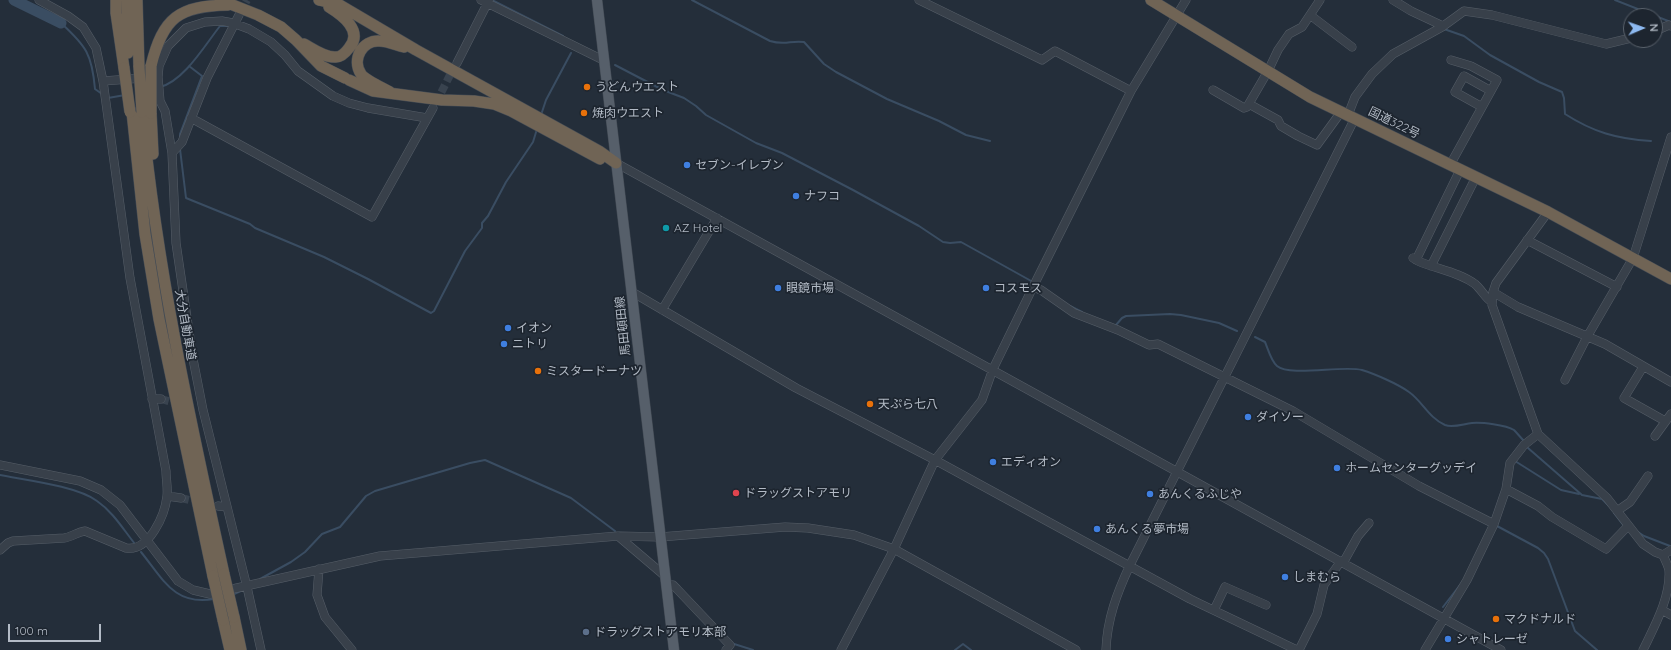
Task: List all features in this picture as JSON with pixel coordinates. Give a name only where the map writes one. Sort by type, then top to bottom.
[{"type":"highway","name":"大分自動車道","points":[[116,0],[129,6],[131,68],[137,114],[170,317],[218,575]]},
{"type":"highway","points":[[220,0],[258,15],[281,27],[322,66],[373,92],[494,104],[511,111],[598,159],[616,163]]},
{"type":"highway","points":[[296,40],[325,55],[337,57],[345,53],[351,46],[354,36],[352,26],[338,12],[319,0]]},
{"type":"highway","points":[[319,0],[338,4],[416,50],[535,114],[599,151],[616,163]]},
{"type":"highway","name":"国道322号","points":[[1151,0],[1310,97],[1548,212],[1671,279]]},
{"type":"highway","points":[[137,114],[157,45],[173,18],[207,5],[233,4]]},
{"type":"highway","points":[[396,95],[361,75],[358,66],[358,57],[363,47],[371,42],[380,40],[416,50]]},
{"type":"highway","name":"大分自動車道","points":[[137,114],[145,234],[159,319],[228,618],[241,650]]},
{"type":"highway","name":"大分自動車道","points":[[228,618],[230,650]]},
{"type":"main road","name":"馬田頓田線","points":[[597,0],[674,650]]},
{"type":"street","points":[[0,550],[8,543],[13,541],[64,538],[72,536],[78,532],[85,532],[131,549],[139,547],[147,541],[161,518],[167,496],[166,471],[130,278],[106,101],[96,48],[83,27],[68,16],[38,0]]},
{"type":"street","points":[[919,0],[1042,60],[1055,51],[1132,91]]},
{"type":"street","points":[[841,650],[894,549],[935,460],[982,400],[993,369],[1132,91],[1186,0]]},
{"type":"street","points":[[1213,90],[1244,108],[1249,104],[1278,50],[1289,34],[1302,27],[1320,0]]},
{"type":"street","points":[[1393,0],[1411,12],[1443,26]]},
{"type":"street","points":[[457,63],[485,1],[603,60]]},
{"type":"street","points":[[1106,650],[1110,616],[1117,594],[1177,471],[1226,377],[1348,115],[1354,97],[1372,74],[1393,54],[1443,26],[1464,11],[1492,15],[1606,44],[1623,40]]},
{"type":"street","points":[[177,148],[207,78],[238,15]]},
{"type":"street","points":[[1310,15],[1352,47]]},
{"type":"street","points":[[261,650],[247,587],[222,507],[193,359],[176,243],[177,148],[165,110],[160,101],[158,77],[159,66],[168,46],[186,28],[205,22],[222,21],[233,23],[249,29],[271,42],[285,55],[298,71],[332,96],[349,103],[368,108],[427,118]]},
{"type":"street","points":[[1451,60],[1471,66],[1497,80],[1482,107],[1415,259],[1468,280],[1476,285],[1492,302]]},
{"type":"street","points":[[1482,107],[1455,92],[1464,76],[1491,91]]},
{"type":"street","points":[[103,81],[158,77]]},
{"type":"street","points":[[1249,104],[1278,120],[1281,126],[1317,145],[1348,115]]},
{"type":"street","points":[[191,118],[372,217],[433,108]]},
{"type":"street","points":[[1566,380],[1587,337],[1633,258],[1670,142]]},
{"type":"street","points":[[616,163],[993,369],[1501,650]]},
{"type":"street","points":[[1431,266],[1476,178]]},
{"type":"street","points":[[1548,212],[1496,283],[1492,302],[1538,434],[1595,486],[1643,544],[1655,552],[1663,555],[1669,570],[1668,590],[1662,610],[1643,650]]},
{"type":"street","points":[[662,310],[717,218]]},
{"type":"street","points":[[1527,240],[1617,287]]},
{"type":"street","points":[[1035,284],[1041,290],[1074,313],[1118,330],[1149,345],[1158,344],[1226,377],[1293,411],[1418,486],[1494,524]]},
{"type":"street","points":[[632,292],[796,388],[935,460],[1214,610],[1298,650],[1317,614],[1324,585],[1342,562],[1358,536],[1369,522]]},
{"type":"street","points":[[1493,292],[1518,307],[1605,344],[1671,382]]},
{"type":"street","points":[[1643,367],[1624,398],[1665,421]]},
{"type":"street","points":[[152,399],[161,399]]},
{"type":"street","points":[[194,408],[203,410]]},
{"type":"street","points":[[1655,436],[1671,414]]},
{"type":"street","points":[[1425,650],[1467,580],[1494,524],[1506,489],[1510,463],[1525,444],[1538,434]]},
{"type":"street","points":[[0,465],[80,481],[101,490],[120,505],[178,581],[193,590],[210,594],[247,587],[380,556],[618,536],[660,537],[785,527],[808,528],[854,535],[894,549],[1076,650]]},
{"type":"street","points":[[1616,511],[1630,502],[1648,476]]},
{"type":"street","points":[[1506,489],[1538,506],[1552,517],[1606,549],[1628,526]]},
{"type":"street","points":[[167,496],[181,498]]},
{"type":"street","points":[[618,536],[677,589],[730,645],[726,650]]},
{"type":"street","points":[[1663,555],[1671,550]]},
{"type":"street","points":[[319,569],[317,595],[326,617],[352,650]]},
{"type":"street","points":[[1214,610],[1225,587],[1266,605]]},
{"type":"street","points":[[1662,610],[1671,615]]},
{"type":"waterway","points":[[14,0],[61,23]]},
{"type":"waterway","points":[[492,0],[563,36]]},
{"type":"waterway","points":[[692,0],[770,41],[780,43],[804,42],[824,64],[836,72],[887,99],[939,121],[966,135],[990,141]]},
{"type":"waterway","points":[[1615,0],[1671,22]]},
{"type":"waterway","points":[[61,23],[82,45],[90,59],[95,89],[102,94]]},
{"type":"waterway","points":[[160,87],[177,78],[186,70],[220,26],[229,26]]},
{"type":"waterway","points":[[1444,29],[1464,36],[1490,55],[1539,82],[1562,92],[1565,114],[1585,126],[1606,134],[1651,141]]},
{"type":"waterway","points":[[541,115],[546,100],[571,53]]},
{"type":"waterway","points":[[615,65],[663,90],[684,98],[706,115],[756,143],[782,153],[853,190],[919,226],[943,242],[961,242],[1033,282]]},
{"type":"waterway","points":[[180,139],[180,134],[202,76],[189,66]]},
{"type":"waterway","points":[[108,98],[125,95]]},
{"type":"waterway","points":[[180,149],[186,198],[250,224],[255,228],[324,257],[431,313],[434,311],[465,251],[482,228],[482,223],[488,216],[506,182],[533,142],[537,129]]},
{"type":"waterway","points":[[1070,306],[1082,312]]},
{"type":"waterway","points":[[1114,325],[1126,316],[1170,314],[1219,323],[1237,331]]},
{"type":"waterway","points":[[1255,337],[1265,342],[1273,361],[1277,366],[1284,369],[1293,371],[1343,369],[1362,370],[1404,389],[1414,396],[1434,418],[1445,425],[1455,426],[1469,423],[1500,425],[1514,430],[1524,441]]},
{"type":"waterway","points":[[1526,445],[1582,495],[1602,499],[1609,506]]},
{"type":"waterway","points":[[260,579],[291,562],[305,552],[322,534],[340,527],[366,496],[375,491],[485,460],[571,498],[615,531]]},
{"type":"waterway","points":[[1515,461],[1561,490],[1579,494]]},
{"type":"waterway","points":[[0,475],[50,484],[77,491],[88,496],[103,505],[108,510],[135,544]]},
{"type":"waterway","points":[[1614,513],[1624,526]]},
{"type":"waterway","points":[[1497,526],[1538,548],[1544,553],[1548,559],[1575,631],[1597,650]]},
{"type":"waterway","points":[[1638,532],[1644,536],[1670,546]]},
{"type":"waterway","points":[[141,552],[163,581],[179,594],[200,600],[214,599]]},
{"type":"waterway","points":[[1443,607],[1460,585]]},
{"type":"waterway","points":[[232,595],[243,590]]},
{"type":"waterway","points":[[731,643],[753,650]]},
{"type":"waterway","points":[[955,650],[963,644],[971,650]]},
{"type":"tunnel","points":[[240,13],[247,0]]},
{"type":"tunnel","points":[[436,103],[454,67]]},
{"type":"tunnel","points":[[161,399],[194,408]]},
{"type":"tunnel","points":[[181,498],[202,503]]},
{"type":"place","name":"うどんウエスト","points":[[587,87]]},
{"type":"place","name":"焼肉ウエスト","points":[[584,113]]},
{"type":"place","name":"セブン-イレブン","points":[[687,165]]},
{"type":"place","name":"ナフコ","points":[[796,196]]},
{"type":"place","name":"AZ Hotel","points":[[666,228]]},
{"type":"place","name":"眼鏡市場","points":[[778,288]]},
{"type":"place","name":"コスモス","points":[[986,288]]},
{"type":"place","name":"イオン","points":[[508,328]]},
{"type":"place","name":"ニトリ","points":[[504,344]]},
{"type":"place","name":"ミスタードーナツ","points":[[538,371]]},
{"type":"place","name":"天ぷら七八","points":[[870,404]]},
{"type":"place","name":"ダイソー","points":[[1248,417]]},
{"type":"place","name":"エディオン","points":[[993,462]]},
{"type":"place","name":"ホームセンターグッデイ","points":[[1337,468]]},
{"type":"place","name":"ドラッグストアモリ","points":[[736,493]]},
{"type":"place","name":"あんくるふじや","points":[[1150,494]]},
{"type":"place","name":"あんくる夢市場","points":[[1097,529]]},
{"type":"place","name":"しまむら","points":[[1285,577]]},
{"type":"place","name":"マクドナルド","points":[[1496,619]]},
{"type":"place","name":"ドラッグストアモリ本部","points":[[586,632]]},
{"type":"place","name":"シャトレーゼ","points":[[1448,639]]}]
